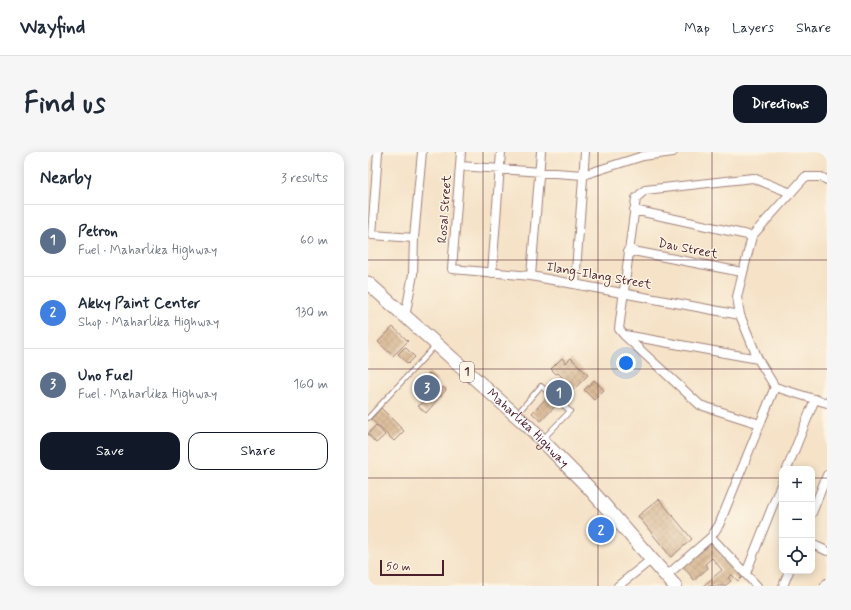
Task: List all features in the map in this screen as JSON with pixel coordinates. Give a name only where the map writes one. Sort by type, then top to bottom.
[{"type":"main road","name":"Maharlika Highway","points":[[368,283],[542,440],[590,489],[675,586]]},
{"type":"street","points":[[378,152],[372,235],[414,238]]},
{"type":"street","points":[[405,317],[414,274],[414,238],[422,152]]},
{"type":"street","name":"Rosal Street","points":[[452,268],[461,152]]},
{"type":"street","points":[[492,272],[501,152]]},
{"type":"street","points":[[531,276],[541,152]]},
{"type":"street","points":[[574,284],[584,152]]},
{"type":"street","points":[[460,166],[583,175],[643,156],[673,152]]},
{"type":"street","points":[[827,180],[820,177],[805,177],[752,236],[742,272],[737,298],[740,316],[758,359],[775,386],[827,403]]},
{"type":"street","points":[[760,424],[700,405],[619,329],[628,250],[636,198],[645,190],[753,178],[791,193]]},
{"type":"street","points":[[634,210],[752,236]]},
{"type":"street","name":"Dau Street","points":[[628,250],[742,272]]},
{"type":"street","name":"Ilang-Ilang Street","points":[[452,268],[531,276],[740,316]]},
{"type":"street","points":[[624,335],[758,359]]},
{"type":"street","points":[[666,576],[711,537],[720,525],[775,386]]},
{"type":"street","points":[[788,466],[815,399]]},
{"type":"street","points":[[815,505],[827,475]]},
{"type":"street","points":[[746,573],[779,490]]},
{"type":"street","points":[[711,537],[757,586]]},
{"type":"street","points":[[815,545],[827,551]]},
{"type":"street","points":[[618,586],[652,559]]},
{"type":"street","points":[[783,586],[788,574]]},
{"type":"lane","points":[[368,418],[436,345]]},
{"type":"lane","points":[[516,416],[541,386],[550,394]]},
{"type":"lane","points":[[542,440],[570,411],[559,402]]},
{"type":"building","points":[[393,327],[408,341],[393,356],[378,342]]},
{"type":"building","points":[[405,347],[415,357],[408,364],[398,354]]},
{"type":"building","points":[[562,358],[566,363],[571,358],[588,375],[574,389],[558,373],[556,374],[551,369]]},
{"type":"building","points":[[429,373],[437,380],[422,397],[414,390]]},
{"type":"building","points":[[594,380],[604,390],[594,400],[584,390]]},
{"type":"building","points":[[443,387],[446,390],[426,413],[418,406],[432,397]]},
{"type":"building","points":[[556,388],[565,396],[541,421],[532,413]]},
{"type":"building","points":[[381,408],[404,431],[394,441],[371,419]]},
{"type":"building","points":[[376,425],[385,435],[376,443],[368,434]]},
{"type":"building","points":[[659,499],[692,539],[671,557],[638,516]]},
{"type":"building","points":[[603,519],[612,529],[599,542],[589,532]]},
{"type":"building","points":[[713,542],[742,577],[738,581],[732,575],[728,578],[731,581],[725,586],[703,586],[722,570],[712,558],[705,564],[708,568],[694,580],[683,566]]},
{"type":"place","name":"Uno Fuel","points":[[427,388]]},
{"type":"place","name":"Petron","points":[[559,393]]},
{"type":"place","name":"Akky Paint Center","points":[[601,530]]}]
